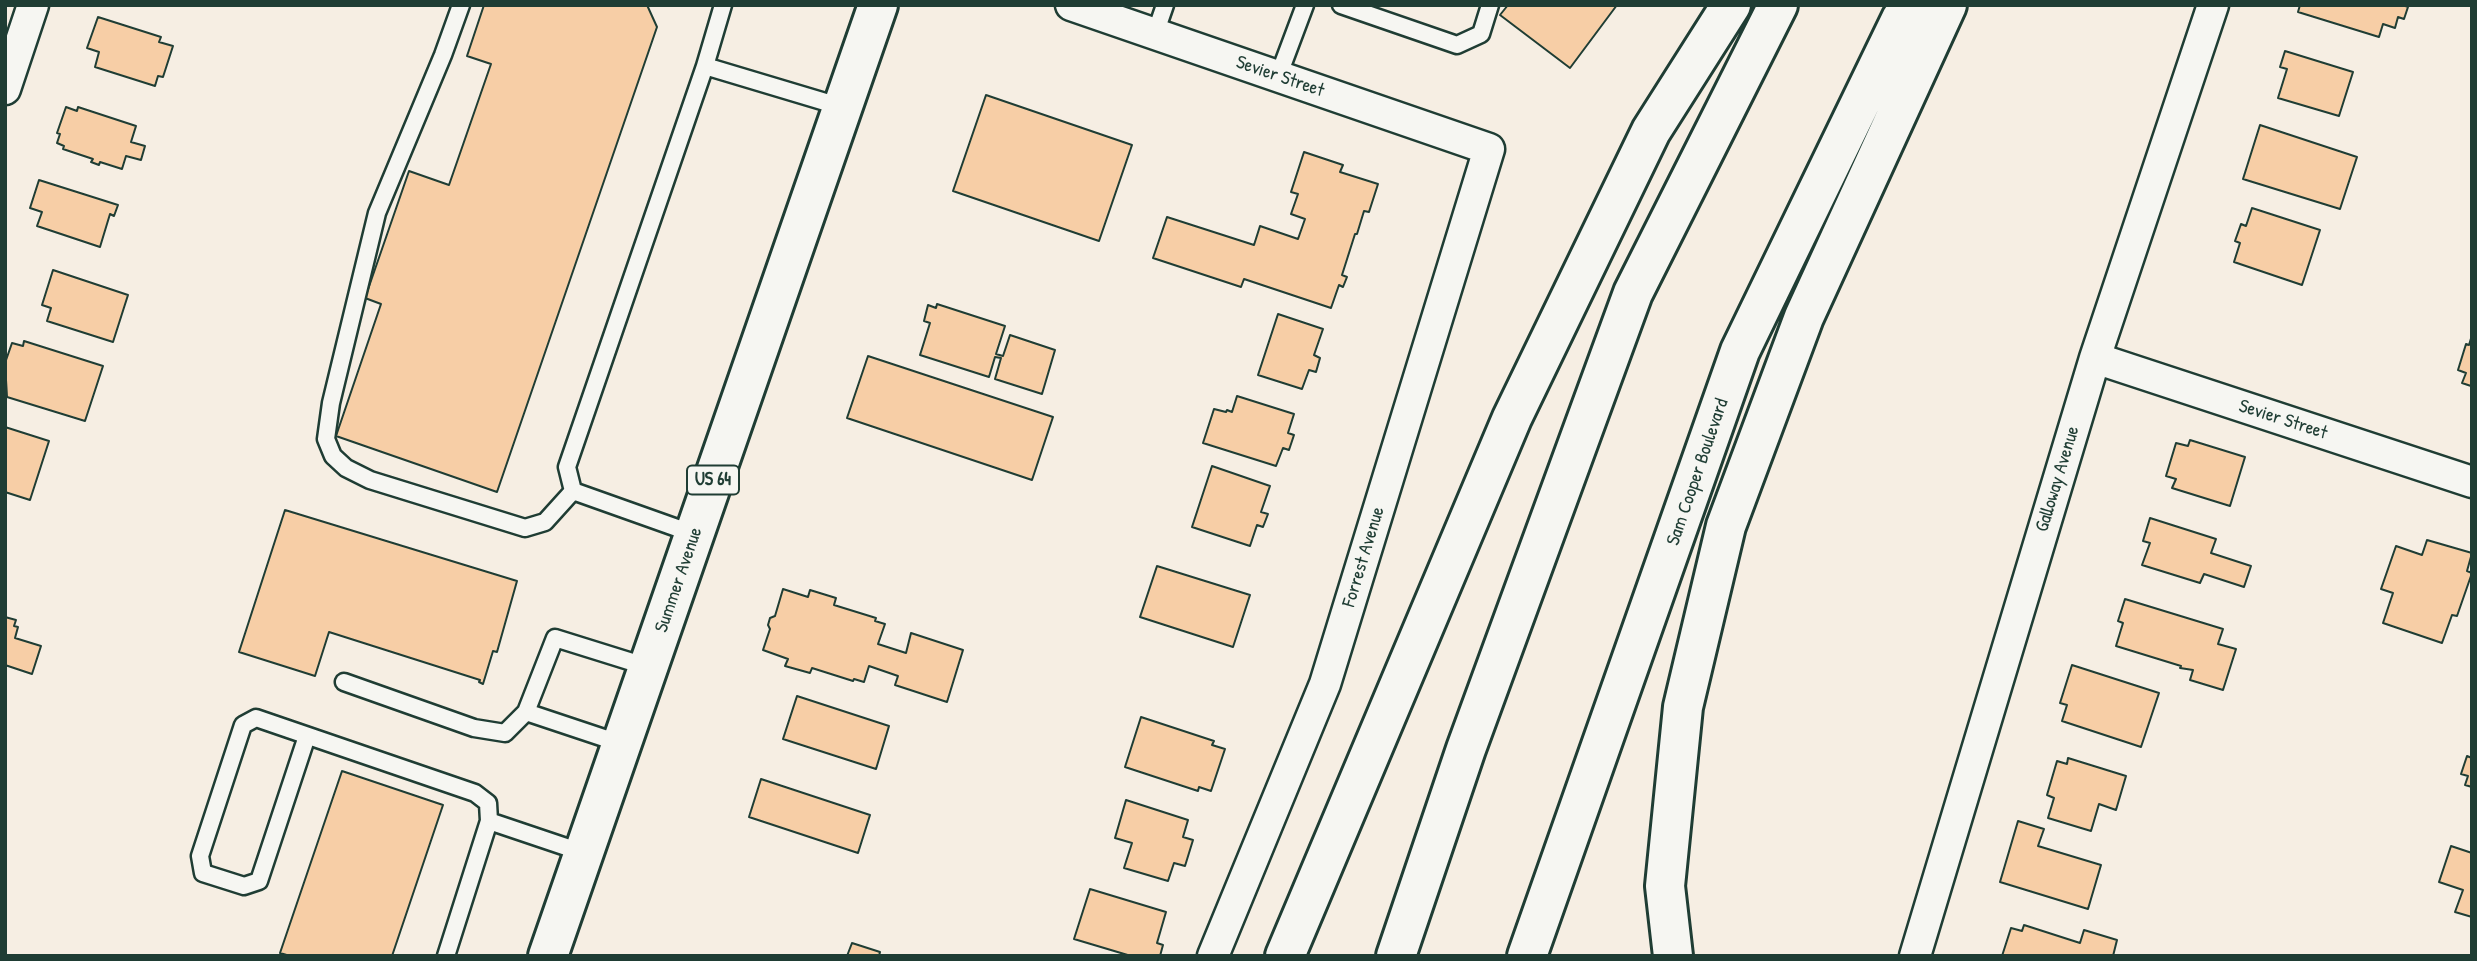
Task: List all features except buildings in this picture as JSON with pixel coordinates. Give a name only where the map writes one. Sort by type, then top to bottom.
[{"type":"main road","name":"Summer Avenue","points":[[548,956],[878,5]]},
{"type":"main road","points":[[1284,956],[1513,418],[1651,131],[1731,5]]},
{"type":"main road","points":[[1396,956],[1466,749],[1633,293],[1778,5]]},
{"type":"main road","name":"Sam Cooper Boulevard","points":[[1527,956],[1740,351],[1910,5]]},
{"type":"main road","points":[[1672,956],[1665,886],[1683,707],[1726,526],[1804,317],[1947,5]]},
{"type":"street","points":[[5,89],[33,5]]},
{"type":"street","name":"Sevier Street","points":[[1071,5],[1489,149]]},
{"type":"street","name":"Galloway Avenue","points":[[1915,956],[2095,358],[2213,5]]},
{"type":"street","name":"Forrest Avenue","points":[[1213,956],[1325,684],[1489,149]]},
{"type":"street","name":"Sevier Street","points":[[2095,358],[2472,482]]},
{"type":"lane","points":[[461,5],[377,213],[331,403],[326,439],[333,456],[346,468],[370,480],[525,528],[545,522],[573,491]]},
{"type":"lane","points":[[573,491],[566,467],[705,66],[723,5]]},
{"type":"lane","points":[[1155,34],[1165,5]]},
{"type":"lane","points":[[1278,76],[1305,5]]},
{"type":"lane","points":[[1341,5],[1457,45],[1481,34],[1490,5]]},
{"type":"lane","points":[[705,66],[842,107]]},
{"type":"lane","points":[[573,491],[694,534]]},
{"type":"lane","points":[[344,682],[474,727],[505,733],[526,712],[555,638],[649,667]]},
{"type":"lane","points":[[526,712],[622,744]]},
{"type":"lane","points":[[307,736],[258,881],[244,886],[203,873],[200,856],[243,725],[256,718],[475,793],[488,803],[489,821],[446,956]]},
{"type":"lane","points":[[489,821],[584,853]]}]
